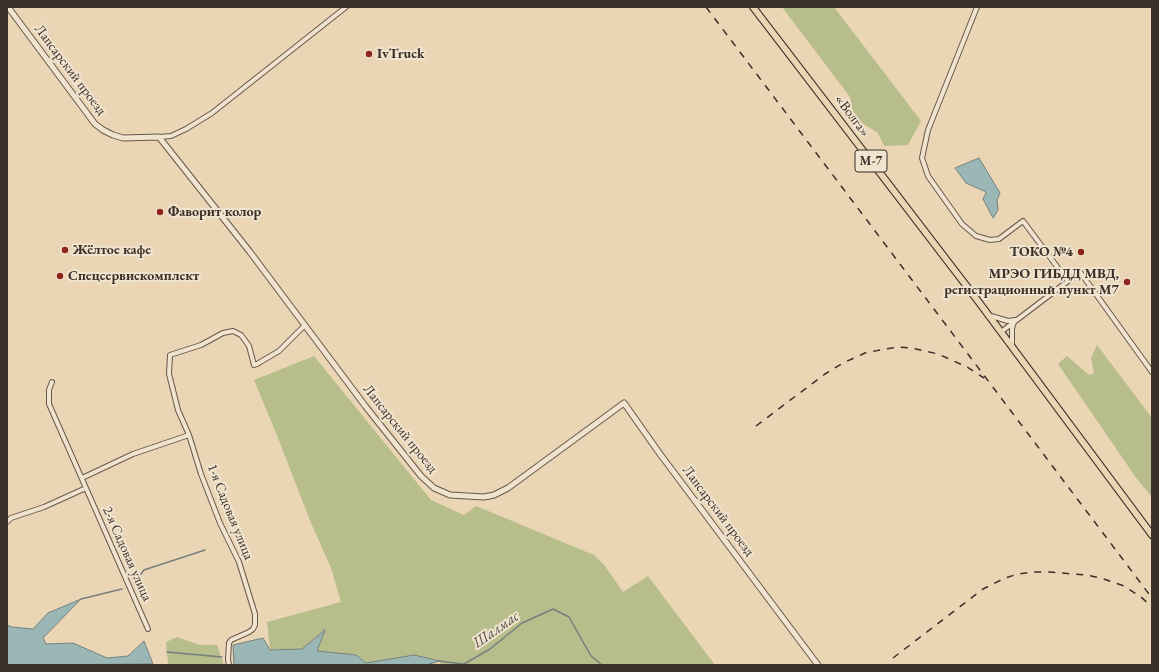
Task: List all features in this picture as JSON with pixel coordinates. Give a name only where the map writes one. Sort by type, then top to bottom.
[{"type":"highway","name":"«Волга»","points":[[754,7],[1012,346],[1151,534]]},
{"type":"street","name":"Лапсарский проезд","points":[[8,7],[95,124],[103,130],[123,138],[159,137],[250,252],[366,407],[420,476],[434,488],[450,495],[484,497],[494,495],[508,488],[624,403],[660,454],[818,665]]},
{"type":"street","points":[[159,137],[171,136],[186,130],[212,113],[346,7]]},
{"type":"street","points":[[977,7],[928,130],[922,158],[928,176],[962,224],[976,236],[990,240],[999,239],[1023,221],[1067,280]]},
{"type":"street","points":[[1001,332],[1067,280],[1080,272],[1152,372]]},
{"type":"street","points":[[989,316],[1008,321],[1016,320]]},
{"type":"street","points":[[1012,346],[1012,328],[1016,320]]},
{"type":"street","name":"1-я Садовая улица","points":[[230,665],[228,659],[229,643],[234,638],[253,629],[256,625],[255,614],[239,562],[220,523],[201,474],[189,435],[178,410],[170,383],[170,355],[201,345],[223,333],[233,331],[244,338],[254,365],[278,351],[305,325]]},
{"type":"street","name":"2-я Садовая улица","points":[[52,382],[49,390],[49,404],[148,629]]},
{"type":"street","points":[[82,478],[133,454],[189,435]]},
{"type":"street","points":[[7,522],[11,518],[44,507],[86,488]]},
{"type":"green space","points":[[782,7],[834,7],[921,121],[908,145],[884,146],[878,133],[854,118],[850,97]]},
{"type":"green space","points":[[1097,345],[1152,418],[1152,497],[1137,479],[1058,364],[1067,356],[1089,375],[1094,373],[1091,358]]},
{"type":"green space","points":[[314,356],[431,500],[464,515],[476,506],[594,555],[604,565],[623,592],[648,576],[715,665],[441,665],[440,661],[414,655],[366,663],[356,655],[317,651],[324,631],[302,649],[270,650],[267,622],[341,602],[331,568],[311,523],[254,380]]},
{"type":"green space","points":[[177,637],[200,645],[217,645],[224,665],[168,664],[166,642]]},
{"type":"water","points":[[979,158],[1000,193],[997,200],[998,210],[993,218],[983,199],[986,193],[966,183],[955,168]]},
{"type":"water","points":[[81,599],[43,638],[46,644],[73,643],[107,658],[128,656],[144,641],[153,664],[7,665],[7,625],[12,627],[33,629],[48,613]]},
{"type":"water","points":[[325,630],[317,651],[356,655],[366,663],[414,655],[440,661],[426,665],[234,665],[233,645],[263,638],[270,650],[302,649]]},
{"type":"waterway","points":[[134,583],[144,570],[205,550]]},
{"type":"waterway","points":[[81,599],[122,589]]},
{"type":"waterway","name":"Шалмас","points":[[438,661],[464,664],[490,649],[522,623],[553,609],[569,617],[591,656],[602,665]]},
{"type":"waterway","name":"Шалмас","points":[[167,652],[222,657]]},
{"type":"railway","points":[[706,7],[1152,598]]},
{"type":"railway","points":[[756,426],[825,374],[843,363],[865,353],[898,347],[911,348],[938,354],[967,367],[984,378]]},
{"type":"railway","points":[[893,658],[983,589],[1005,578],[1018,574],[1049,572],[1086,575],[1101,578],[1124,586],[1141,597],[1152,607]]},
{"type":"place","name":"IvTruck","points":[[369,54]]},
{"type":"place","name":"Фаворит колор","points":[[160,212]]},
{"type":"place","name":"Жёлтое кафе","points":[[65,250]]},
{"type":"place","name":"ТОКО №4","points":[[1081,252]]},
{"type":"place","name":"Спецсервискомплект","points":[[60,276]]},
{"type":"place","name":"МРЭО ГИБДД МВД, регистрационный пункт М7","points":[[1127,282]]}]
